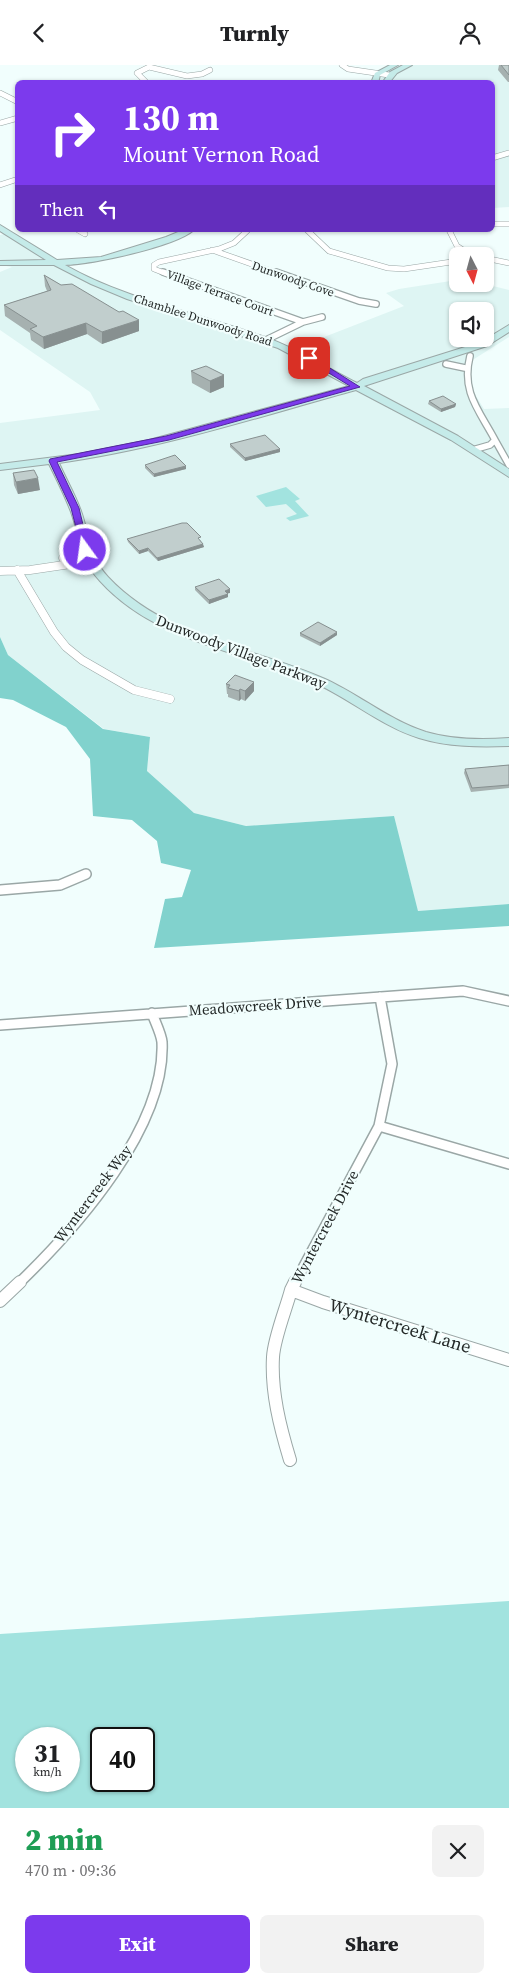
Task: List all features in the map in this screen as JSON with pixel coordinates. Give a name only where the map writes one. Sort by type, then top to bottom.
[{"type":"street","points":[[342,65],[348,69],[389,75],[409,65]]},
{"type":"street","points":[[375,80],[377,74],[394,65]]},
{"type":"street","points":[[144,80],[137,73],[149,67],[190,77],[201,75],[210,70]]},
{"type":"street","points":[[387,80],[389,75]]},
{"type":"street","points":[[0,93],[15,100]]},
{"type":"street","points":[[0,123],[15,119]]},
{"type":"street","points":[[495,157],[509,153]]},
{"type":"street","points":[[495,162],[509,160]]},
{"type":"street","points":[[0,185],[15,180]]},
{"type":"street","points":[[495,225],[509,224]]},
{"type":"street","name":"Chamblee Dunwoody Road","points":[[0,227],[51,261],[92,281],[160,308],[266,340],[309,358],[356,387],[476,449],[509,474]]},
{"type":"street","points":[[82,232],[85,234]]},
{"type":"street","points":[[0,263],[51,261],[103,254],[140,244],[166,232]]},
{"type":"street","points":[[92,281],[85,271],[86,266],[185,232]]},
{"type":"street","name":"Village Terrace Court","points":[[246,232],[234,243],[159,262],[154,265],[154,269],[302,322]]},
{"type":"street","points":[[309,232],[329,251],[381,266],[381,270],[390,273],[449,262]]},
{"type":"street","points":[[449,232],[458,247]]},
{"type":"street","name":"Dunwoody Cove","points":[[212,250],[359,301],[376,304]]},
{"type":"street","points":[[51,261],[69,262],[102,259]]},
{"type":"street","points":[[494,260],[509,263]]},
{"type":"street","name":"Village Terrace Court","points":[[266,340],[302,322],[322,317]]},
{"type":"street","points":[[494,338],[509,329]]},
{"type":"street","points":[[356,387],[366,381],[474,347]]},
{"type":"street","points":[[0,467],[53,461],[166,438],[446,364],[470,356],[483,347]]},
{"type":"street","points":[[470,356],[465,368],[465,380],[470,395],[509,465]]},
{"type":"street","points":[[446,364],[465,368]]},
{"type":"street","points":[[476,449],[490,445],[495,440]]},
{"type":"street","name":"Dunwoody Village Parkway","points":[[53,461],[75,508],[89,557],[100,575],[120,596],[155,619],[184,632],[317,680],[409,730],[452,741],[509,742]]},
{"type":"street","points":[[0,571],[17,570],[89,557]]},
{"type":"street","points":[[17,570],[54,632],[66,647],[82,660],[134,690],[170,699]]},
{"type":"street","points":[[0,890],[60,885],[86,874]]},
{"type":"street","name":"Meadowcreek Drive","points":[[0,1025],[464,991],[509,1001]]},
{"type":"street","name":"Wyntercreek Drive","points":[[290,1460],[280,1428],[274,1384],[273,1355],[291,1290],[379,1126],[392,1064],[380,997]]},
{"type":"street","name":"Wyntercreek Way","points":[[0,1301],[57,1245],[112,1174],[150,1111],[162,1067],[163,1045],[157,1020],[152,1013]]},
{"type":"street","points":[[379,1126],[509,1164]]},
{"type":"street","name":"Wyntercreek Lane","points":[[291,1290],[323,1302],[509,1360]]},
{"type":"shaded area","points":[[394,65],[509,65],[509,207],[495,208],[495,80],[378,80],[379,77]]},
{"type":"shaded area","points":[[11,232],[53,259],[97,283],[143,303],[280,345],[301,346],[404,306],[386,293],[399,289],[449,281],[449,293],[494,293],[494,286],[509,290],[509,337],[494,346],[494,302],[449,302],[449,347],[493,347],[471,361],[471,388],[484,409],[509,408],[509,904],[418,911],[393,816],[246,826],[194,813],[147,771],[150,737],[104,729],[8,655],[0,637],[0,423],[100,410],[90,392],[0,330],[0,272],[12,267],[0,265],[0,235]]},
{"type":"shaded area","points":[[286,487],[300,499],[295,501],[309,516],[290,521],[286,518],[297,514],[286,504],[266,507],[256,496]]},
{"type":"shaded area","points":[[0,637],[8,655],[103,729],[150,737],[147,771],[194,813],[246,826],[394,816],[418,911],[509,904],[509,926],[154,948],[165,899],[182,897],[191,870],[161,863],[157,841],[132,820],[93,816],[90,759],[66,727],[13,700],[0,698]]},
{"type":"shaded area","points":[[509,1601],[509,1808],[0,1808],[0,1634]]},
{"type":"building","points":[[501,65],[509,65],[509,75]]},
{"type":"building","points":[[44,275],[61,285],[72,284],[119,312],[123,311],[139,320],[102,332],[86,323],[43,337],[30,329],[37,326],[4,305],[51,290]]},
{"type":"building","points":[[206,366],[224,375],[210,381],[191,371]]},
{"type":"building","points":[[443,396],[456,404],[441,409],[429,401]]},
{"type":"building","points":[[265,435],[280,449],[245,458],[230,444]]},
{"type":"building","points":[[175,455],[186,466],[154,474],[145,465]]},
{"type":"building","points":[[34,470],[38,478],[16,482],[13,473]]},
{"type":"building","points":[[187,523],[201,537],[198,538],[203,544],[157,558],[148,548],[139,551],[127,539]]},
{"type":"building","points":[[219,579],[230,589],[225,591],[228,594],[209,600],[195,587]]},
{"type":"building","points":[[318,622],[337,632],[320,643],[300,633]]},
{"type":"building","points":[[235,675],[254,682],[245,691],[228,688],[230,685],[226,684]]},
{"type":"building","points":[[509,765],[509,785],[472,788],[465,769]]},
{"type":"route","points":[[85,550],[75,508],[53,461],[166,438],[356,387],[309,358]]}]
